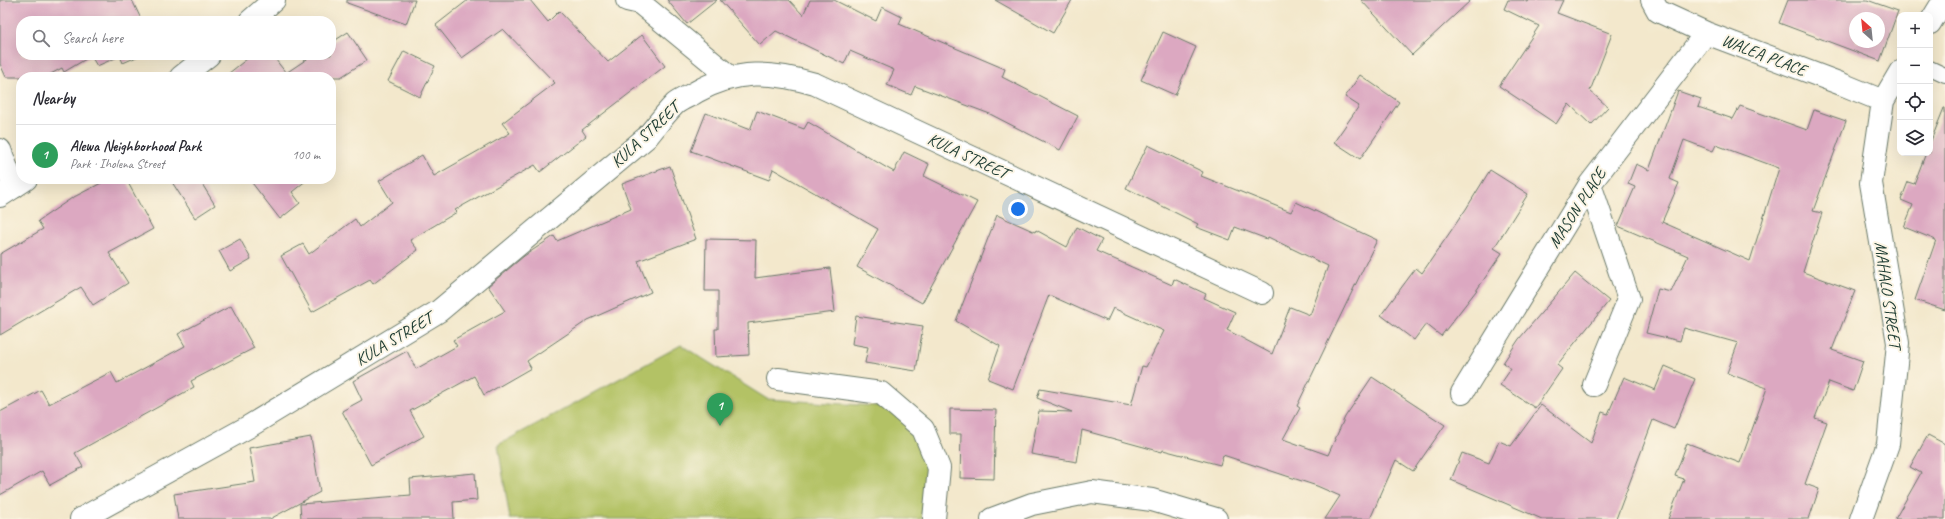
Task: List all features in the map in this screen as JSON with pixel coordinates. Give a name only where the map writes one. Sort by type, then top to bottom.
[{"type":"street","points":[[256,16],[274,0]]},
{"type":"street","points":[[627,0],[640,3],[730,77]]},
{"type":"street","name":"WALEA PLACE","points":[[1652,0],[1658,11],[1706,33],[1883,101]]},
{"type":"street","name":"MASON PLACE","points":[[1462,393],[1590,184],[1706,33]]},
{"type":"street","points":[[187,72],[203,60]]},
{"type":"street","name":"KULA STREET","points":[[81,519],[248,428],[439,311],[647,137],[676,104],[705,87],[730,77],[759,73],[790,77],[815,84],[1262,293]]},
{"type":"street","name":"MAHALO STREET","points":[[1861,519],[1888,444],[1898,343],[1871,183],[1883,101],[1897,77]]},
{"type":"street","points":[[0,150],[13,187]]},
{"type":"street","points":[[1590,184],[1629,299],[1594,385]]},
{"type":"street","points":[[778,380],[881,393],[923,428],[939,468],[934,519]]},
{"type":"street","points":[[992,519],[1032,504],[1092,492],[1152,500],[1216,519]]},
{"type":"lane","points":[[1933,69],[1945,75]]},
{"type":"green space","points":[[681,345],[767,399],[892,407],[930,453],[922,519],[510,519],[498,445]]},
{"type":"building","points":[[0,0],[132,0],[140,16],[16,16],[16,60],[84,60],[64,72],[62,68],[54,72],[16,72],[16,77],[6,77],[0,64]]},
{"type":"building","points":[[347,0],[415,0],[406,24],[347,3]]},
{"type":"building","points":[[468,0],[530,0],[548,22],[559,11],[608,62],[642,35],[665,66],[582,130],[586,136],[540,172],[535,165],[455,210],[457,212],[410,240],[418,250],[373,284],[370,280],[312,312],[281,256],[303,244],[309,254],[355,219],[360,227],[392,202],[379,181],[422,155],[434,176],[510,133],[502,123],[555,83],[503,29],[462,58],[436,25]]},
{"type":"building","points":[[667,0],[717,0],[687,24]]},
{"type":"building","points":[[720,0],[789,0],[803,15],[810,0],[834,0],[876,21],[882,7],[902,17],[899,24],[1005,69],[1002,77],[1078,116],[1060,150],[990,114],[915,86],[911,95],[887,85],[894,70],[850,51],[844,64],[776,31],[760,45]]},
{"type":"building","points":[[995,0],[1072,0],[1053,33]]},
{"type":"building","points":[[1361,0],[1471,0],[1412,55]]},
{"type":"building","points":[[1508,0],[1523,0],[1528,2],[1529,0],[1563,0],[1557,13],[1612,34],[1590,91],[1608,107],[1591,125],[1569,104],[1556,124],[1499,86],[1539,26],[1504,9]]},
{"type":"building","points":[[1788,0],[1867,0],[1898,11],[1885,47],[1885,12],[1849,12],[1849,48],[1885,48],[1880,61],[1779,23]]},
{"type":"building","points":[[348,32],[367,60],[341,77],[336,77],[336,72],[288,72],[306,60],[336,60],[336,40]]},
{"type":"building","points":[[1163,32],[1196,47],[1175,95],[1141,80]]},
{"type":"building","points":[[404,51],[435,66],[420,97],[388,81]]},
{"type":"building","points":[[93,60],[111,60],[97,66]]},
{"type":"building","points":[[122,60],[130,60],[123,63]]},
{"type":"building","points":[[246,60],[276,60],[285,72],[230,72]]},
{"type":"building","points":[[1360,75],[1399,102],[1360,159],[1334,142],[1359,106],[1345,97]]},
{"type":"building","points":[[1678,91],[1701,99],[1698,107],[1733,119],[1740,106],[1807,130],[1814,110],[1846,121],[1813,211],[1822,213],[1803,272],[1855,291],[1832,350],[1863,361],[1853,391],[1829,382],[1815,418],[1827,422],[1805,484],[1819,489],[1809,519],[1668,519],[1684,479],[1675,476],[1687,443],[1740,463],[1767,388],[1727,373],[1738,343],[1684,328],[1680,341],[1646,333],[1658,289],[1671,292],[1688,256],[1618,226],[1635,187],[1628,184],[1636,164],[1649,170]],"holes":[[[1684,140],[1713,151],[1716,145],[1779,168],[1750,261],[1662,222],[1679,183],[1670,179]]]},
{"type":"building","points":[[1945,108],[1945,310],[1915,300],[1936,240],[1904,227],[1913,205],[1901,200],[1908,182],[1914,184],[1925,156],[1933,156],[1933,136]]},
{"type":"building","points":[[757,111],[804,129],[808,122],[894,172],[904,152],[929,164],[924,176],[977,202],[922,303],[857,267],[878,229],[773,169],[769,180],[691,151],[706,113],[750,130]]},
{"type":"building","points":[[1148,145],[1203,172],[1201,176],[1291,212],[1296,202],[1377,240],[1297,406],[1300,408],[1283,439],[1328,455],[1345,417],[1372,377],[1445,425],[1413,471],[1396,460],[1370,519],[1325,519],[1340,496],[1317,486],[1223,455],[1220,465],[1163,450],[1162,452],[1082,430],[1077,462],[1031,454],[1039,411],[1072,412],[1037,398],[1040,389],[1131,405],[1142,366],[1146,367],[1164,331],[1113,308],[1107,321],[1049,295],[1013,389],[988,379],[1000,346],[956,321],[997,215],[1035,232],[1036,230],[1067,247],[1077,227],[1102,240],[1096,251],[1172,285],[1174,279],[1206,294],[1204,298],[1235,312],[1227,330],[1272,354],[1290,307],[1310,315],[1328,266],[1268,237],[1267,239],[1235,227],[1230,240],[1196,227],[1198,224],[1126,188]]},
{"type":"building","points":[[670,166],[696,239],[638,261],[651,292],[588,320],[527,361],[531,368],[484,395],[474,376],[410,411],[424,436],[371,465],[342,411],[362,400],[353,381],[407,351],[416,369],[457,346],[453,340],[505,311],[488,286],[524,256],[554,236],[557,241],[631,209],[622,184]]},
{"type":"building","points":[[1490,170],[1528,194],[1494,248],[1502,253],[1476,291],[1441,336],[1426,324],[1414,340],[1381,315],[1416,268],[1422,273],[1466,209]]},
{"type":"building","points":[[99,184],[129,184],[153,229],[109,253],[128,283],[93,305],[81,287],[0,335],[0,254],[43,229],[38,221],[72,198]]},
{"type":"building","points":[[173,184],[202,184],[215,205],[195,218]]},
{"type":"building","points":[[253,184],[302,184],[292,192],[300,203],[280,219]]},
{"type":"building","points":[[240,239],[251,259],[230,271],[219,251]]},
{"type":"building","points":[[706,239],[756,240],[755,278],[830,268],[835,312],[748,323],[749,355],[716,357],[715,329],[718,329],[718,291],[705,291]]},
{"type":"building","points":[[1575,273],[1609,301],[1557,365],[1562,369],[1535,408],[1500,385],[1511,369],[1503,363],[1519,339]]},
{"type":"building","points":[[231,306],[254,348],[191,381],[194,387],[75,453],[83,467],[50,485],[42,471],[0,495],[0,412],[41,390],[49,404],[111,372],[117,383],[185,346],[178,334]]},
{"type":"building","points":[[856,316],[923,326],[916,371],[865,363],[868,347],[852,344]]},
{"type":"building","points":[[1665,366],[1695,379],[1674,429],[1653,420],[1616,519],[1542,519],[1451,480],[1462,453],[1489,463],[1499,441],[1511,446],[1541,405],[1591,443],[1602,412],[1608,414],[1624,377],[1655,390]]},
{"type":"building","points":[[950,409],[996,410],[994,479],[960,478],[961,434],[950,434]]},
{"type":"building","points":[[1928,435],[1945,444],[1945,519],[1895,519],[1921,473],[1910,467]]},
{"type":"building","points":[[311,437],[320,492],[270,519],[178,519],[174,494],[255,482],[249,448]]},
{"type":"building","points":[[475,473],[477,500],[453,502],[454,519],[301,519],[300,504],[411,495],[410,479]]},
{"type":"place","name":"Alewa Neighborhood Park","points":[[720,426]]}]
